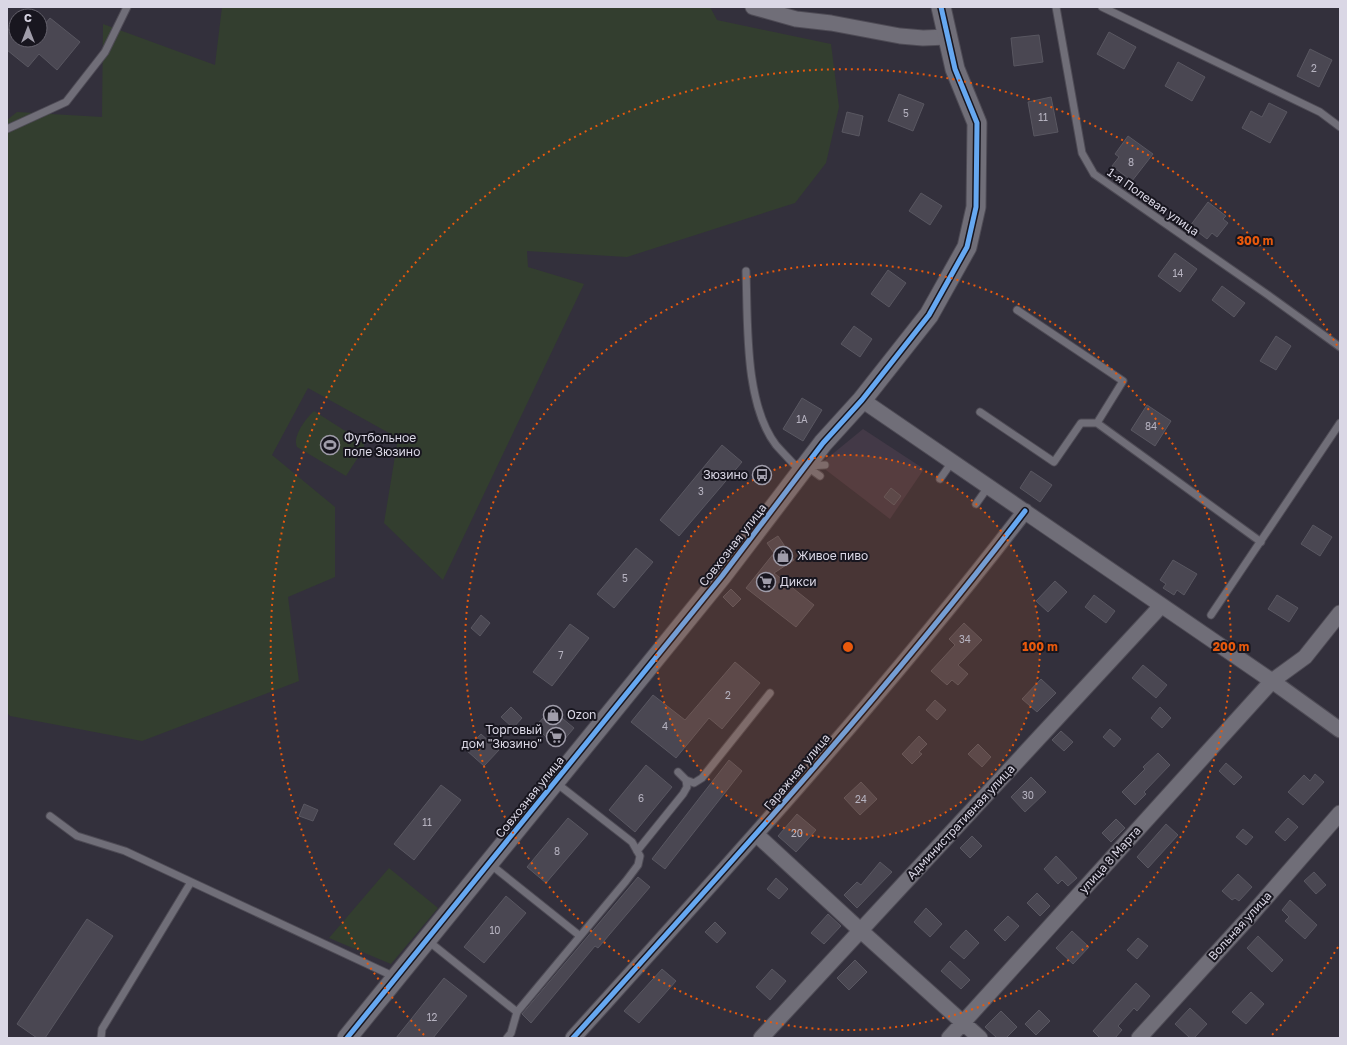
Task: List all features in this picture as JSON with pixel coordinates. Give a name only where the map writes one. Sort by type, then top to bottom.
[{"type":"street","points":[[753,7],[796,19],[832,23],[900,36],[923,38],[947,37]]},
{"type":"street","name":"Совхозная улица","points":[[347,1038],[809,471],[823,443],[862,400],[929,315],[966,247],[974,214],[977,123],[955,69],[941,7]]},
{"type":"street","points":[[862,400],[1272,681],[1340,730]]},
{"type":"street","name":"Гаражная улица","points":[[573,1038],[757,835],[928,633],[1025,511]]},
{"type":"street","name":"Административная улица","points":[[762,1038],[860,930],[1097,677],[1161,606]]},
{"type":"street","name":"улица 8 Марта","points":[[949,1038],[1272,681],[1306,657],[1340,613]]},
{"type":"street","name":"Вольная улица","points":[[1139,1038],[1251,915],[1340,813]]},
{"type":"street","points":[[757,835],[980,1038]]},
{"type":"lane","points":[[7,129],[66,102],[105,52],[127,7]]},
{"type":"lane","name":"1-я Полевая улица","points":[[1056,7],[1082,153],[1094,174],[1340,347]]},
{"type":"lane","points":[[1102,7],[1320,112],[1340,127]]},
{"type":"lane","points":[[746,271],[749,348],[755,399],[763,421],[776,444],[809,471],[825,465]]},
{"type":"lane","points":[[1017,310],[1123,381],[1097,423]]},
{"type":"lane","points":[[980,412],[1054,462],[1081,423],[1097,423],[1261,542]]},
{"type":"lane","points":[[1211,615],[1340,423]]},
{"type":"lane","points":[[940,480],[952,462]]},
{"type":"lane","points":[[976,504],[988,486]]},
{"type":"lane","points":[[678,772],[686,780],[694,783],[702,778],[770,693]]},
{"type":"lane","points":[[637,851],[683,794],[687,787],[686,780]]},
{"type":"lane","points":[[507,1038],[511,1033],[518,1012],[638,865],[640,856],[632,842],[555,782]]},
{"type":"lane","points":[[50,816],[76,836],[125,851],[396,978]]},
{"type":"lane","points":[[489,863],[580,936]]},
{"type":"lane","points":[[102,1038],[102,1029],[191,882]]},
{"type":"lane","points":[[427,940],[518,1012]]},
{"type":"shaded area","points":[[863,429],[924,469],[890,519],[826,470],[824,461]]},
{"type":"green space","points":[[222,7],[710,7],[717,20],[831,44],[839,107],[826,163],[795,203],[627,257],[527,251],[528,267],[584,284],[443,580],[384,523],[398,438],[308,388],[272,455],[335,507],[335,577],[288,597],[299,681],[142,741],[10,716],[7,713],[7,120],[17,112],[102,117],[103,24],[215,65]]},
{"type":"green space","name":"Футбольное поле Зюзино","points":[[314,411],[364,443],[364,448],[346,476],[297,447],[296,438],[298,433],[307,418]]},
{"type":"green space","points":[[389,868],[438,908],[391,964],[329,938]]},
{"type":"building","points":[[50,18],[80,42],[57,70],[39,54],[28,67],[7,50],[7,28],[8,48],[48,48],[48,20]]},
{"type":"building","points":[[1109,32],[1136,47],[1124,69],[1097,54]]},
{"type":"building","points":[[1039,35],[1043,62],[1014,66],[1011,38]]},
{"type":"building","points":[[1310,49],[1332,60],[1319,87],[1297,76]]},
{"type":"building","points":[[1178,62],[1205,77],[1192,101],[1165,86]]},
{"type":"building","points":[[899,94],[924,104],[913,131],[888,121]]},
{"type":"building","points":[[1051,97],[1058,132],[1034,136],[1028,102]]},
{"type":"building","points":[[1269,103],[1287,112],[1270,143],[1242,128],[1251,111],[1262,117]]},
{"type":"building","points":[[847,112],[863,116],[859,136],[842,132]]},
{"type":"building","points":[[1128,136],[1153,154],[1132,181],[1112,166],[1119,157],[1115,154]]},
{"type":"building","points":[[921,193],[942,206],[930,225],[909,211]]},
{"type":"building","points":[[1208,202],[1226,216],[1223,219],[1228,223],[1217,237],[1212,233],[1207,239],[1190,226]]},
{"type":"building","points":[[1175,253],[1197,269],[1180,292],[1158,276]]},
{"type":"building","points":[[888,270],[906,283],[889,307],[871,294]]},
{"type":"building","points":[[1222,286],[1245,303],[1234,317],[1212,300]]},
{"type":"building","points":[[854,326],[872,339],[860,357],[841,344]]},
{"type":"building","points":[[1276,336],[1291,346],[1276,370],[1260,361]]},
{"type":"building","points":[[802,398],[822,410],[803,441],[783,429]]},
{"type":"building","points":[[1147,405],[1171,421],[1155,446],[1131,430]]},
{"type":"building","points":[[722,445],[742,462],[679,536],[660,520]]},
{"type":"building","points":[[1031,471],[1052,485],[1040,502],[1020,488]]},
{"type":"building","points":[[891,488],[901,496],[894,505],[884,497]]},
{"type":"building","points":[[1313,525],[1332,537],[1320,556],[1301,544]]},
{"type":"building","points":[[778,536],[794,560],[774,573],[814,605],[796,627],[746,588],[774,553],[767,543]]},
{"type":"building","points":[[636,548],[653,562],[614,608],[597,594]]},
{"type":"building","points":[[1173,560],[1197,574],[1184,595],[1177,590],[1174,595],[1163,588],[1166,584],[1160,580]]},
{"type":"building","points":[[1055,581],[1067,592],[1048,612],[1036,601]]},
{"type":"building","points":[[731,589],[741,599],[733,607],[723,597]]},
{"type":"building","points":[[1094,595],[1115,611],[1106,623],[1085,607]]},
{"type":"building","points":[[1277,595],[1298,608],[1289,622],[1268,609]]},
{"type":"building","points":[[481,615],[490,623],[480,636],[471,628]]},
{"type":"building","points":[[964,623],[982,640],[958,665],[968,674],[958,685],[952,680],[947,685],[931,671],[955,645],[949,639]]},
{"type":"building","points":[[570,624],[589,638],[552,686],[533,672]]},
{"type":"building","points":[[735,662],[760,683],[722,729],[709,718],[676,758],[631,722],[653,695],[685,720]]},
{"type":"building","points":[[1143,665],[1167,685],[1156,698],[1132,678]]},
{"type":"building","points":[[1041,679],[1056,693],[1037,712],[1022,699]]},
{"type":"building","points":[[935,700],[946,710],[937,720],[926,710]]},
{"type":"building","points":[[511,707],[522,718],[513,728],[501,717]]},
{"type":"building","points":[[1160,707],[1171,718],[1162,728],[1151,718]]},
{"type":"building","name":"Торговый дом \"Зюзино\"","points":[[551,709],[574,728],[558,747],[535,727]]},
{"type":"building","points":[[1110,729],[1121,739],[1114,747],[1103,737]]},
{"type":"building","points":[[1061,731],[1073,742],[1064,751],[1052,740]]},
{"type":"building","points":[[481,734],[499,750],[484,766],[466,750]]},
{"type":"building","points":[[919,736],[927,744],[919,752],[922,754],[912,764],[902,754]]},
{"type":"building","points":[[978,744],[991,757],[982,767],[968,754]]},
{"type":"building","points":[[1158,753],[1170,765],[1144,792],[1146,794],[1135,805],[1122,792],[1145,769],[1143,767]]},
{"type":"building","points":[[729,760],[742,771],[665,869],[652,859]]},
{"type":"building","points":[[1226,763],[1242,777],[1234,785],[1219,771]]},
{"type":"building","points":[[646,765],[672,787],[635,832],[609,810]]},
{"type":"building","points":[[1315,774],[1324,782],[1303,805],[1288,792],[1304,775],[1310,781]]},
{"type":"building","points":[[1031,777],[1046,792],[1025,812],[1011,797]]},
{"type":"building","points":[[861,782],[877,799],[860,815],[844,798]]},
{"type":"building","points":[[441,785],[461,800],[414,860],[394,844]]},
{"type":"building","points":[[304,804],[318,810],[313,821],[299,816]]},
{"type":"building","points":[[797,814],[816,830],[796,852],[778,836]]},
{"type":"building","points":[[568,818],[588,834],[546,883],[527,867]]},
{"type":"building","points":[[1288,818],[1298,827],[1285,841],[1275,832]]},
{"type":"building","points":[[1116,819],[1125,828],[1111,842],[1102,833]]},
{"type":"building","points":[[1166,824],[1178,835],[1148,868],[1137,857]]},
{"type":"building","points":[[1243,829],[1253,837],[1246,845],[1236,837]]},
{"type":"building","points":[[972,836],[982,846],[970,858],[960,848]]},
{"type":"building","points":[[1056,856],[1077,878],[1068,886],[1062,880],[1058,884],[1044,869]]},
{"type":"building","points":[[880,862],[892,872],[857,908],[844,895],[857,882],[861,885]]},
{"type":"building","points":[[1314,872],[1326,885],[1316,894],[1304,881]]},
{"type":"building","points":[[1238,874],[1252,887],[1239,901],[1235,898],[1232,900],[1222,891]]},
{"type":"building","points":[[638,877],[650,887],[598,948],[595,946],[531,1023],[522,1014]]},
{"type":"building","points":[[776,878],[788,889],[779,899],[767,889]]},
{"type":"building","points":[[1037,893],[1050,906],[1040,916],[1027,903]]},
{"type":"building","points":[[506,896],[526,913],[484,963],[464,947]]},
{"type":"building","points":[[1290,900],[1317,925],[1305,939],[1285,921],[1289,917],[1282,910]]},
{"type":"building","points":[[926,908],[942,924],[930,937],[914,922]]},
{"type":"building","points":[[828,914],[841,926],[824,944],[811,933]]},
{"type":"building","points":[[1008,916],[1019,926],[1005,941],[994,930]]},
{"type":"building","points":[[87,919],[113,936],[45,1038],[37,1038],[17,1024]]},
{"type":"building","points":[[715,922],[726,933],[717,943],[705,932]]},
{"type":"building","points":[[966,930],[979,943],[964,959],[950,947]]},
{"type":"building","points":[[1072,931],[1089,947],[1073,964],[1056,948]]},
{"type":"building","points":[[1258,936],[1283,960],[1272,972],[1247,948]]},
{"type":"building","points":[[1138,938],[1148,946],[1137,959],[1127,950]]},
{"type":"building","points":[[855,960],[867,972],[849,990],[837,978]]},
{"type":"building","points":[[950,961],[970,980],[961,989],[941,971]]},
{"type":"building","points":[[662,969],[676,981],[639,1023],[624,1011]]},
{"type":"building","points":[[772,969],[786,981],[770,1000],[756,987]]},
{"type":"building","points":[[444,978],[467,996],[433,1038],[396,1038]]},
{"type":"building","points":[[1136,983],[1150,996],[1137,1011],[1134,1008],[1118,1026],[1122,1030],[1115,1038],[1100,1038],[1093,1031]]},
{"type":"building","points":[[1251,992],[1264,1004],[1246,1024],[1232,1012]]},
{"type":"building","points":[[1190,1008],[1207,1024],[1194,1038],[1190,1038],[1175,1024]]},
{"type":"building","points":[[1039,1010],[1050,1021],[1036,1035],[1025,1024]]},
{"type":"building","points":[[1001,1011],[1017,1027],[1006,1038],[997,1038],[985,1027]]},
{"type":"cycle path","points":[[347,1038],[722,576],[823,443],[862,400],[929,315],[967,247],[976,207],[977,123],[955,69],[941,7]]},
{"type":"cycle path","points":[[573,1038],[747,844],[861,713],[917,647],[1025,511]]},
{"type":"place","name":"Футбольное поле Зюзино","points":[[330,445]]},
{"type":"place","name":"Зюзино","points":[[762,475]]},
{"type":"place","name":"Живое пиво","points":[[783,556]]},
{"type":"place","name":"Дикси","points":[[766,582]]},
{"type":"place","name":"Ozon","points":[[553,715]]},
{"type":"place","name":"Торговый дом \"Зюзино\"","points":[[556,737]]}]
